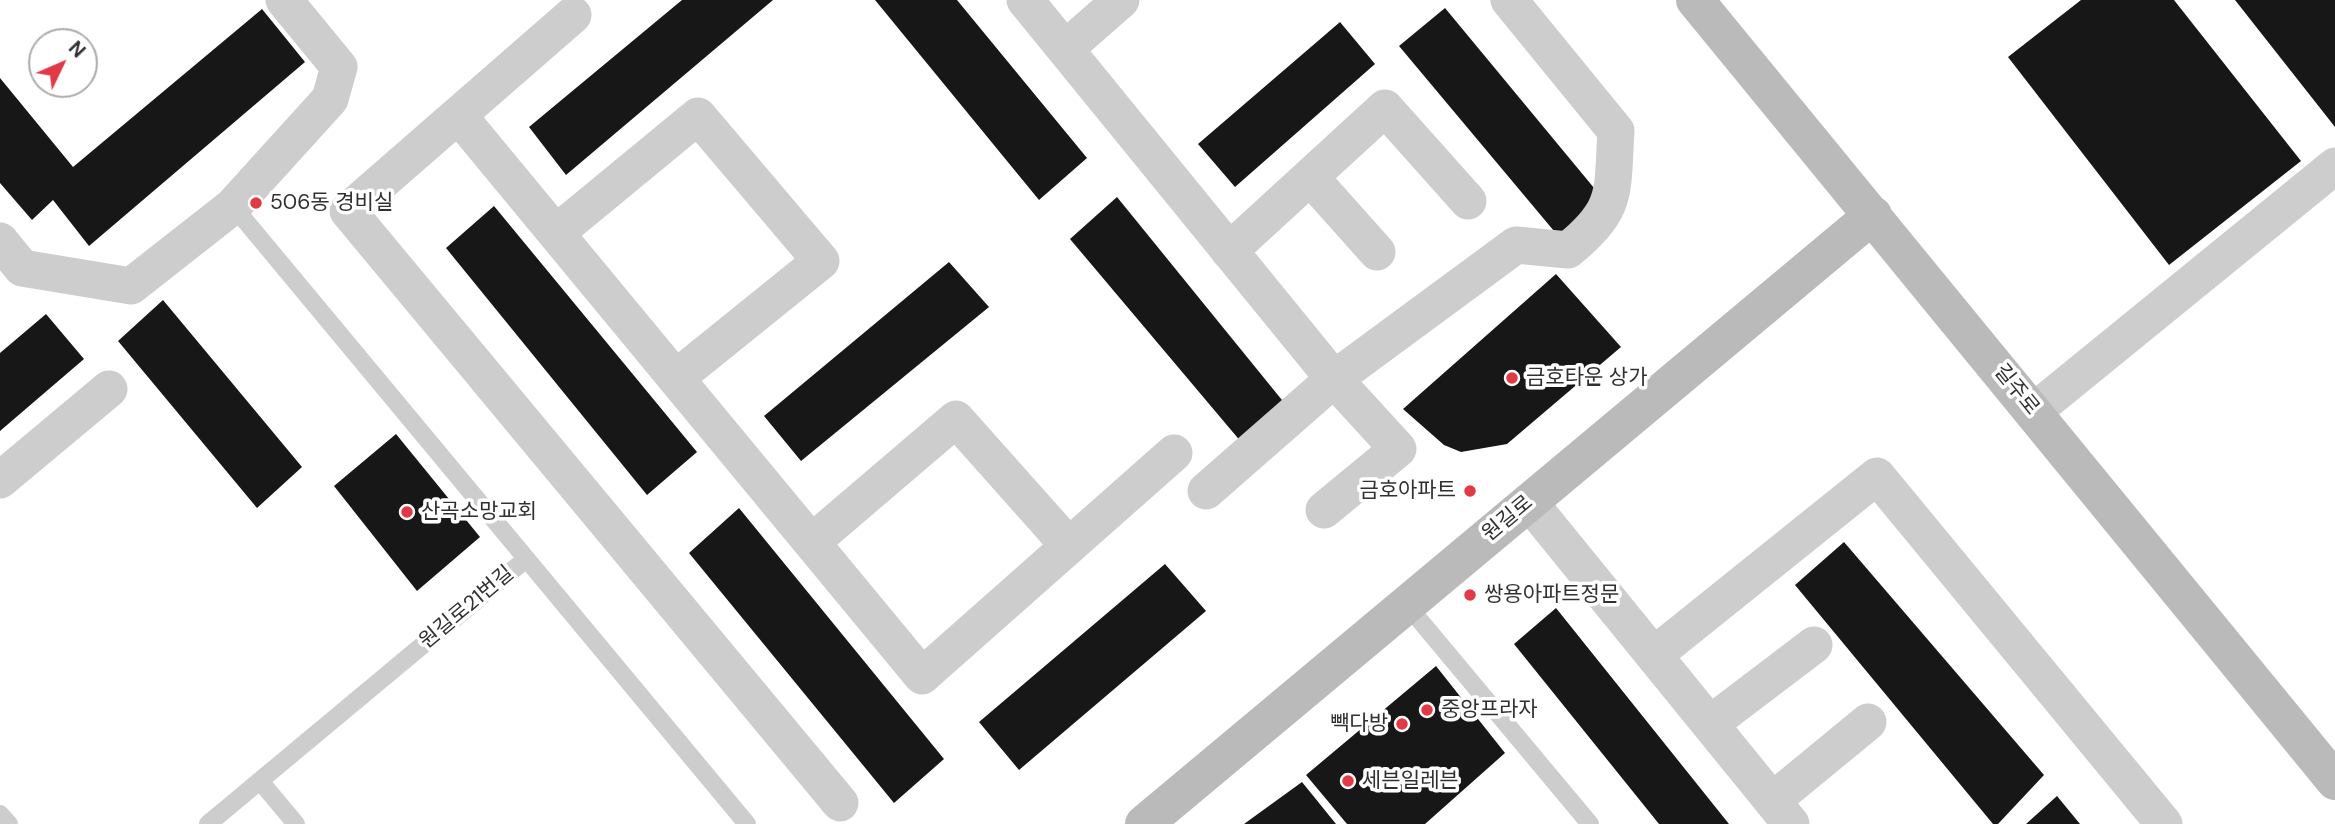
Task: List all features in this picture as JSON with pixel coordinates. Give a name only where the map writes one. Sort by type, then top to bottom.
[{"type":"main road","name":"길주로","points":[[1695,0],[2335,781]]},
{"type":"main road","name":"원길로","points":[[1144,824],[1873,215]]},
{"type":"street","points":[[7,265],[131,286],[233,206],[330,99],[339,67],[284,0]]},
{"type":"street","points":[[1024,0],[1334,379],[1398,449],[1324,510]]},
{"type":"street","points":[[1065,49],[1121,0]]},
{"type":"street","points":[[1206,491],[1334,379],[1516,245],[1568,250],[1596,227],[1612,197],[1616,131],[1509,0]]},
{"type":"street","points":[[575,5],[458,115],[348,211],[840,803]]},
{"type":"street","points":[[1229,251],[1385,108],[1468,201]]},
{"type":"street","points":[[458,115],[922,676],[1174,453]]},
{"type":"street","points":[[556,233],[698,116],[821,261],[676,378]]},
{"type":"street","points":[[2034,412],[2335,166]]},
{"type":"street","points":[[1310,177],[1377,252]]},
{"type":"street","points":[[0,480],[109,389]]},
{"type":"street","points":[[812,542],[956,419],[1069,546]]},
{"type":"street","points":[[1654,655],[1877,476],[2164,824]]},
{"type":"street","points":[[1529,502],[1781,812],[1868,722]]},
{"type":"street","points":[[1710,724],[1814,645]]},
{"type":"lane","points":[[233,206],[526,559]]},
{"type":"lane","name":"원길로21번길","points":[[208,824],[526,559],[747,824]]},
{"type":"lane","points":[[1406,605],[1590,824]]},
{"type":"lane","points":[[260,781],[296,824]]},
{"type":"lane","points":[[0,814],[9,824]]},
{"type":"building","points":[[682,0],[773,0],[566,175],[529,127]]},
{"type":"building","points":[[875,0],[957,0],[1087,158],[1039,200]]},
{"type":"building","points":[[2081,0],[2174,0],[2301,161],[2169,265],[2008,57]]},
{"type":"building","points":[[2235,0],[2335,0],[2335,127]]},
{"type":"building","points":[[1445,8],[1604,200],[1559,237],[1399,46]]},
{"type":"building","points":[[262,9],[305,62],[89,246],[53,200],[32,220],[0,183],[0,78],[73,167]]},
{"type":"building","points":[[1340,22],[1375,64],[1235,187],[1198,144]]},
{"type":"building","points":[[1117,197],[1286,405],[1242,443],[1070,239]]},
{"type":"building","points":[[494,206],[697,452],[647,495],[446,248]]},
{"type":"building","points":[[949,262],[989,307],[801,461],[764,416]]},
{"type":"building","name":"금호타운 상가","points":[[1556,274],[1621,347],[1507,444],[1461,452],[1444,445],[1403,409]]},
{"type":"building","points":[[163,300],[302,467],[257,508],[118,341]]},
{"type":"building","points":[[46,314],[84,359],[0,431],[0,353]]},
{"type":"building","name":"산곡소망교회","points":[[396,434],[480,537],[417,591],[334,486]]},
{"type":"building","points":[[739,508],[944,759],[894,803],[689,553]]},
{"type":"building","points":[[1844,542],[2044,775],[1998,824],[1993,824],[1795,585]]},
{"type":"building","points":[[1165,564],[1206,611],[1019,770],[979,722]]},
{"type":"building","points":[[1556,608],[1729,824],[1659,824],[1514,644]]},
{"type":"building","name":"중앙프라자","points":[[1436,666],[1505,753],[1425,824],[1347,824],[1306,775]]},
{"type":"building","points":[[1302,782],[1336,824],[1244,824]]},
{"type":"building","points":[[2057,796],[2080,824],[2026,824]]},
{"type":"place","name":"506동 경비실","points":[[256,203]]},
{"type":"place","name":"금호타운 상가","points":[[1512,378]]},
{"type":"place","name":"금호아파트","points":[[1470,491]]},
{"type":"place","name":"산곡소망교회","points":[[407,512]]},
{"type":"place","name":"쌍용아파트정문","points":[[1470,595]]},
{"type":"place","name":"중앙프라자","points":[[1427,710]]},
{"type":"place","name":"빽다방","points":[[1402,724]]},
{"type":"place","name":"세븐일레븐","points":[[1348,781]]}]
